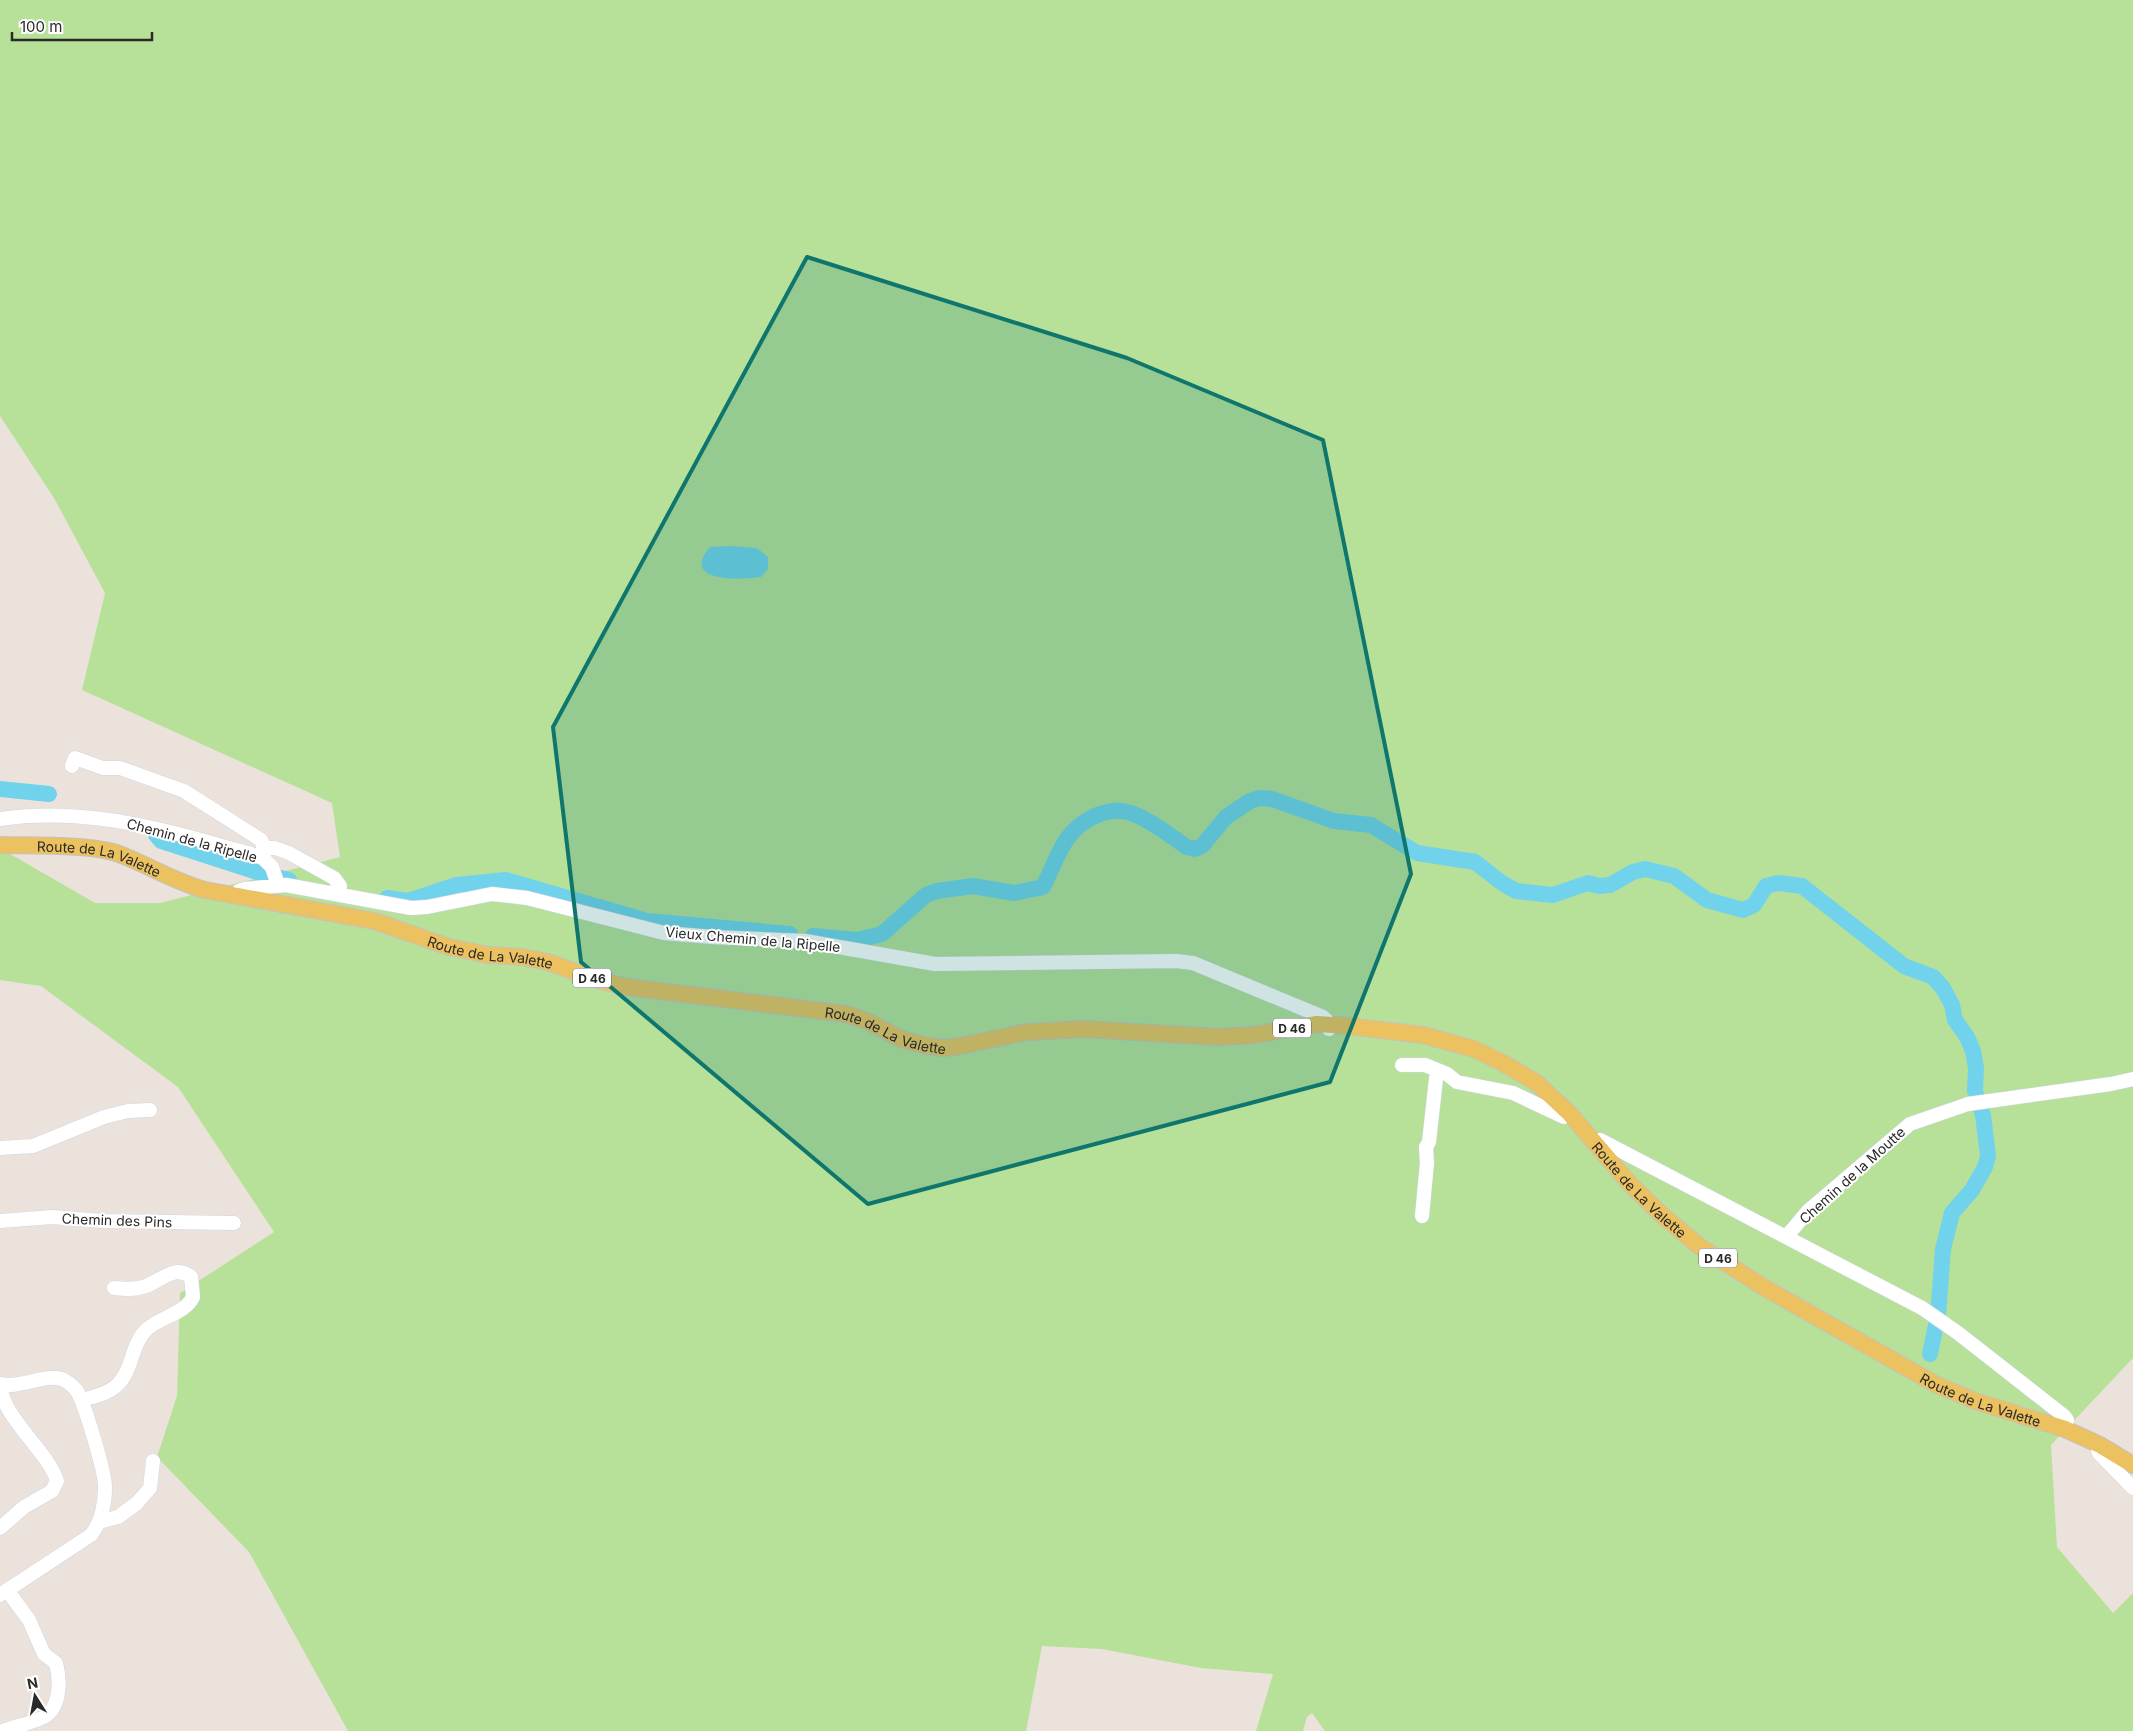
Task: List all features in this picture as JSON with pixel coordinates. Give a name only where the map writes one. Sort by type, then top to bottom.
[{"type":"main road","name":"Route de La Valette","points":[[0,844],[89,849],[118,854],[190,886],[234,896],[374,921],[449,947],[548,962],[601,981],[627,987],[846,1014],[869,1022],[902,1039],[943,1048],[1027,1032],[1084,1029],[1191,1037],[1248,1035],[1304,1026],[1422,1035],[1453,1042],[1503,1063],[1537,1084],[1570,1114],[1630,1184],[1662,1216],[1699,1246],[1765,1288],[1935,1384],[1976,1400],[2065,1429],[2100,1445]]},
{"type":"main road","name":"D 46","points":[[2100,1445],[2133,1465]]},
{"type":"street","points":[[72,766],[75,758],[104,768],[120,768],[184,790],[258,838],[264,853]]},
{"type":"street","name":"Chemin de la Ripelle","points":[[0,819],[46,816],[119,820],[162,829],[264,853],[276,879]]},
{"type":"street","name":"Vieux Chemin de la Ripelle","points":[[264,853],[275,848],[289,853],[334,878],[339,890]]},
{"type":"street","name":"Vieux Chemin de la Ripelle","points":[[234,896],[238,891],[276,879],[339,890],[411,908],[427,907],[492,894],[502,894],[527,898],[664,933],[805,941],[935,964],[1176,961],[1193,963],[1324,1018],[1329,1028]]},
{"type":"street","points":[[1402,1065],[1425,1066],[1448,1074],[1457,1082],[1513,1093],[1564,1118],[1570,1114]]},
{"type":"street","points":[[1422,1216],[1427,1163],[1426,1147],[1429,1142],[1437,1070]]},
{"type":"street","name":"Chemin de la Moutte","points":[[1787,1236],[1808,1211],[1910,1124],[1968,1104],[2111,1084],[2133,1079]]},
{"type":"street","points":[[0,1148],[41,1144],[104,1117],[128,1111],[150,1110]]},
{"type":"street","points":[[1595,1143],[1600,1140],[1922,1308],[1958,1333],[2064,1416],[2067,1420],[2065,1429]]},
{"type":"street","name":"Chemin des Pins","points":[[0,1221],[52,1217],[103,1221],[234,1223]]},
{"type":"street","points":[[81,1400],[103,1395],[119,1384],[126,1375],[143,1334],[155,1323],[188,1304],[193,1297],[191,1277],[179,1272],[171,1273],[142,1288],[114,1288]]},
{"type":"street","points":[[0,1528],[24,1507],[52,1491],[57,1482],[42,1455],[5,1404],[1,1384],[12,1386],[46,1379],[60,1379],[76,1390],[81,1400],[105,1481],[104,1504],[99,1522],[91,1535],[4,1592],[29,1620],[44,1654],[56,1663],[58,1693],[54,1708],[48,1715],[3,1731]]},
{"type":"street","points":[[2100,1445],[2099,1453],[2133,1488]]},
{"type":"street","points":[[99,1522],[118,1518],[137,1503],[150,1488],[153,1461]]},
{"type":"highlighted area","points":[[807,257],[1127,358],[1323,440],[1411,874],[1330,1082],[868,1204],[581,962],[553,727]]},
{"type":"green space","points":[[0,0],[2133,0],[2133,1358],[2051,1445],[2057,1547],[2113,1613],[2133,1593],[2133,1731],[1325,1731],[1312,1713],[1307,1717],[1303,1731],[1256,1731],[1273,1674],[1201,1668],[1102,1649],[1042,1646],[1026,1731],[348,1731],[249,1552],[157,1457],[177,1396],[180,1293],[274,1232],[178,1087],[41,986],[0,980],[0,848],[95,903],[160,903],[340,857],[332,803],[82,690],[105,593],[54,498],[0,416]]},
{"type":"water","points":[[710,547],[757,548],[768,557],[768,569],[761,577],[740,579],[716,577],[707,573],[702,567],[702,559]]},
{"type":"waterway","points":[[0,789],[49,794]]},
{"type":"waterway","points":[[813,936],[857,940],[882,934],[926,895],[937,891],[973,886],[1014,893],[1043,887],[1067,839],[1087,820],[1104,813],[1113,811],[1131,813],[1153,824],[1187,847],[1195,849],[1202,846],[1226,817],[1250,801],[1259,798],[1272,799],[1334,821],[1371,825],[1417,853],[1475,862],[1502,883],[1516,891],[1553,895],[1588,883],[1599,886],[1610,885],[1633,872],[1645,869],[1674,876],[1707,900],[1743,910],[1754,905],[1766,886],[1778,883],[1802,886],[1904,966],[1933,977],[1943,988],[1952,1005],[1955,1020],[1967,1037],[1973,1051],[1976,1068],[1975,1091],[1983,1115],[1988,1156],[1985,1167],[1972,1190],[1952,1213],[1943,1249],[1938,1316]]},
{"type":"waterway","points":[[156,835],[161,841],[260,873],[289,880]]},
{"type":"waterway","points":[[387,898],[408,901],[456,885],[506,880]]},
{"type":"waterway","points":[[509,881],[647,921],[790,934]]},
{"type":"waterway","points":[[1930,1354],[1937,1320]]}]
